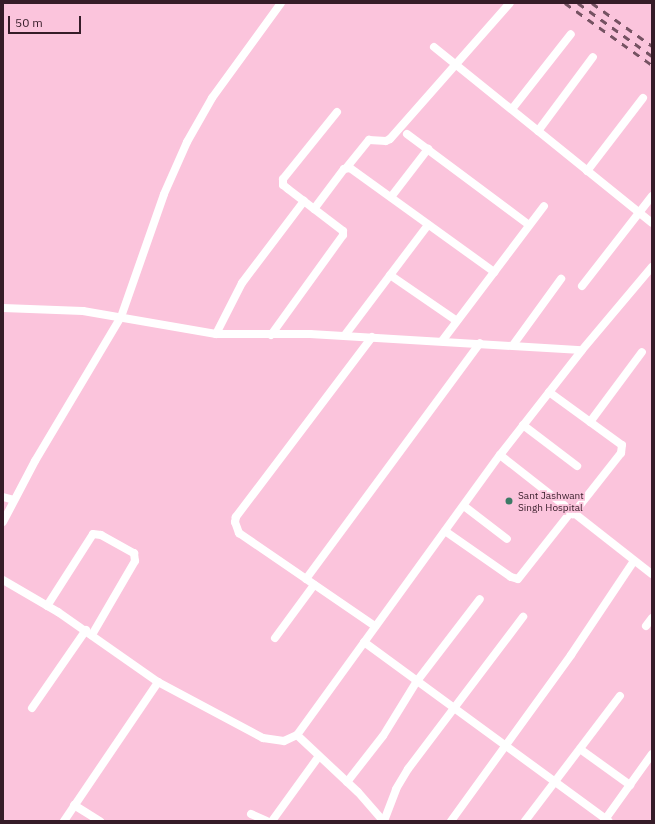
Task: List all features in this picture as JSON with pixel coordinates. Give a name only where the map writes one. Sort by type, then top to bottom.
[{"type":"street","points":[[3,522],[14,500],[121,317],[164,194],[187,142],[212,98],[282,3]]},
{"type":"street","points":[[314,209],[369,140],[389,140],[510,3]]},
{"type":"street","points":[[512,109],[571,34]]},
{"type":"street","points":[[434,47],[652,223]]},
{"type":"street","points":[[538,131],[593,57]]},
{"type":"street","points":[[587,171],[643,98]]},
{"type":"street","points":[[271,335],[343,235],[343,231],[283,185],[283,179],[337,112]]},
{"type":"street","points":[[407,134],[529,225]]},
{"type":"street","points":[[391,197],[428,150]]},
{"type":"street","points":[[346,167],[391,197],[494,272]]},
{"type":"street","points":[[582,286],[652,196]]},
{"type":"street","points":[[216,334],[242,283],[304,201]]},
{"type":"street","points":[[442,341],[544,206]]},
{"type":"street","points":[[345,335],[428,224]]},
{"type":"street","points":[[3,580],[89,633],[158,682],[263,738],[284,741],[297,735],[500,455],[582,350],[652,267]]},
{"type":"street","points":[[390,275],[457,321]]},
{"type":"street","points":[[513,345],[561,279]]},
{"type":"street","points":[[3,308],[83,311],[216,334],[345,335],[582,350]]},
{"type":"street","points":[[372,337],[236,517],[236,529],[239,533],[375,626]]},
{"type":"street","points":[[306,579],[480,343]]},
{"type":"street","points":[[590,422],[642,352]]},
{"type":"street","points":[[445,531],[510,577],[518,579],[622,450],[620,442],[550,392]]},
{"type":"street","points":[[524,425],[577,466]]},
{"type":"street","points":[[500,455],[572,513],[652,574]]},
{"type":"street","points":[[3,497],[14,500]]},
{"type":"street","points":[[464,506],[507,538]]},
{"type":"street","points":[[32,708],[89,633],[135,561],[134,553],[101,535],[93,534],[47,606]]},
{"type":"street","points":[[451,821],[504,745],[571,655],[634,560]]},
{"type":"street","points":[[275,638],[314,585]]},
{"type":"street","points":[[347,782],[383,736],[417,681],[480,599]]},
{"type":"street","points":[[297,735],[347,782],[383,821],[399,783],[523,617]]},
{"type":"street","points":[[646,626],[652,618]]},
{"type":"street","points":[[364,642],[456,708],[606,820],[652,754]]},
{"type":"street","points":[[64,821],[74,804],[158,682]]},
{"type":"street","points":[[525,821],[620,696]]},
{"type":"street","points":[[580,749],[630,785]]},
{"type":"street","points":[[272,821],[319,756]]},
{"type":"street","points":[[74,804],[100,821]]},
{"type":"street","points":[[251,814],[267,821]]},
{"type":"railway","points":[[565,3],[652,65]]},
{"type":"railway","points":[[578,3],[652,56]]},
{"type":"railway","points":[[592,3],[652,46]]},
{"type":"place","name":"Sant Jashwant Singh Hospital","points":[[509,501]]}]
